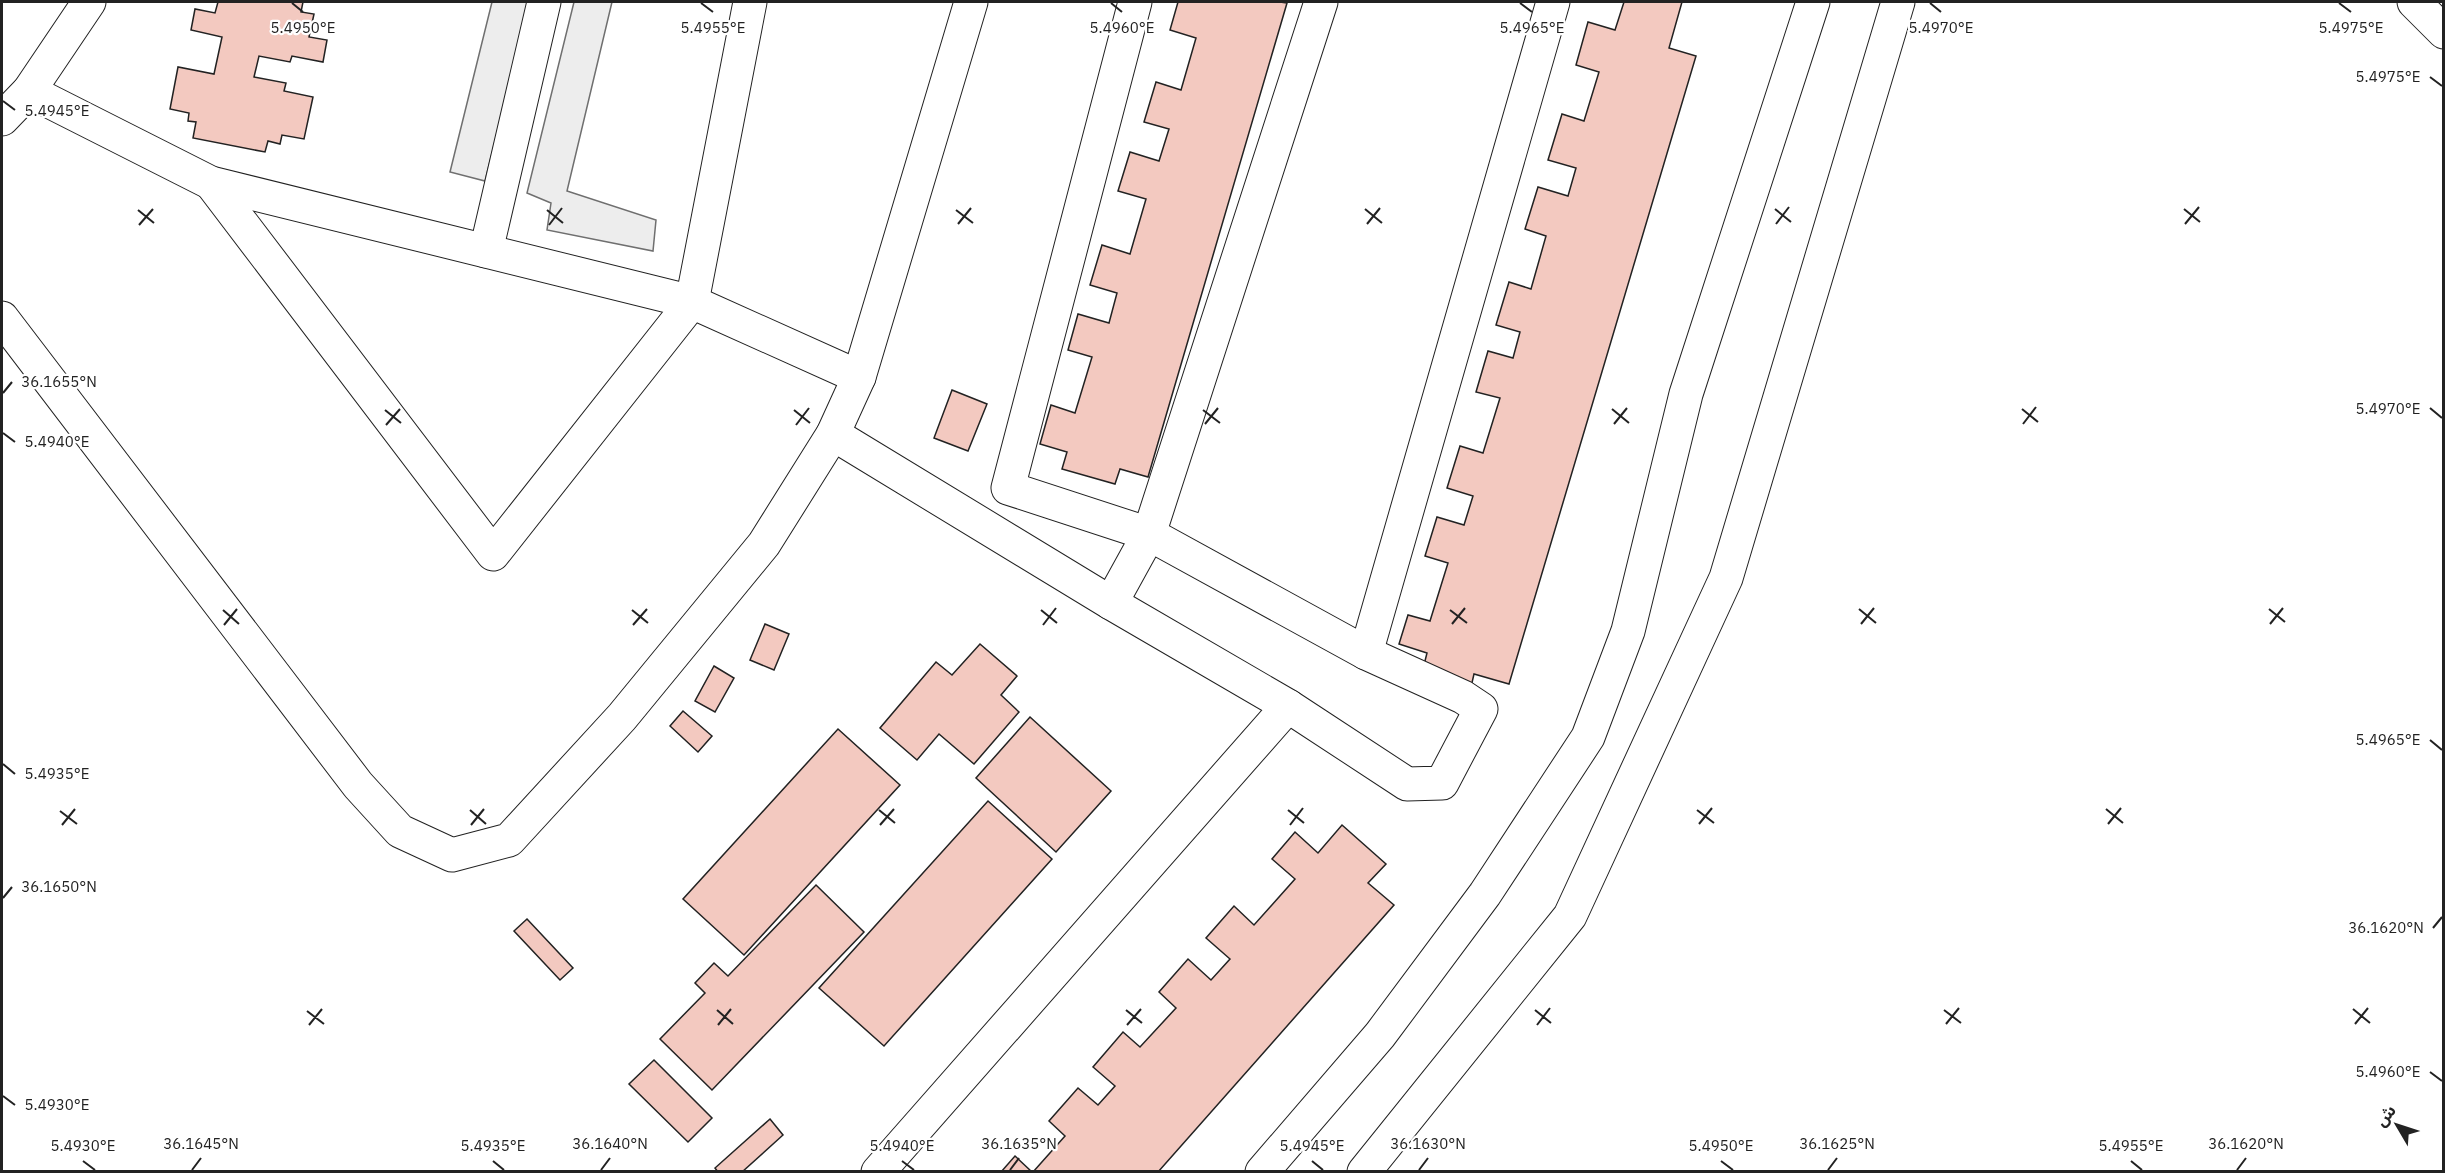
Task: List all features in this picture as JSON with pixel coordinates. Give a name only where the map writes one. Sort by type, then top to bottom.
[{"type":"street","points":[[2,119],[29,92],[89,2]]},
{"type":"street","points":[[486,251],[544,2]]},
{"type":"street","points":[[211,183],[493,554],[692,302],[750,2]]},
{"type":"street","points":[[2,318],[358,785],[400,831],[452,855],[509,840],[622,717],[764,544],[833,434],[859,377],[971,2]]},
{"type":"street","points":[[833,434],[1111,603],[1288,706],[1407,784],[1442,783],[1481,709],[1463,697],[1366,654],[1149,534],[1008,488],[1135,2]]},
{"type":"street","points":[[1111,603],[1149,534],[1321,2]]},
{"type":"street","points":[[1366,654],[1553,2]]},
{"type":"street","points":[[1262,1172],[1380,1035],[1478,903],[1588,737],[1628,631],[1686,394],[1813,2]]},
{"type":"street","points":[[1364,1172],[1570,916],[1726,578],[1898,2]]},
{"type":"street","points":[[2414,2],[2444,32]]},
{"type":"street","points":[[29,92],[211,183],[692,302],[859,377]]},
{"type":"street","points":[[878,1172],[1288,706]]},
{"type":"shaded area","points":[[492,2],[530,2],[485,181],[450,172]]},
{"type":"shaded area","points":[[574,2],[612,2],[567,191],[656,220],[653,251],[547,230],[551,203],[527,193]]},
{"type":"building","points":[[218,2],[303,2],[301,12],[314,14],[309,37],[327,40],[323,62],[292,56],[290,62],[259,56],[254,77],[286,83],[284,91],[313,97],[304,139],[282,135],[280,144],[268,141],[265,152],[193,138],[196,122],[188,121],[189,113],[170,109],[178,67],[214,74],[222,37],[191,30],[195,9],[215,13]]},
{"type":"building","points":[[1178,2],[1287,3],[1148,477],[1120,469],[1115,484],[1062,469],[1067,452],[1040,444],[1051,405],[1075,413],[1092,357],[1068,350],[1078,314],[1109,323],[1117,293],[1090,285],[1102,245],[1130,254],[1146,199],[1118,191],[1130,152],[1159,161],[1169,129],[1144,122],[1156,82],[1181,90],[1196,38],[1170,30]]},
{"type":"building","points":[[1624,2],[1682,2],[1669,48],[1696,56],[1509,684],[1474,674],[1471,687],[1422,673],[1427,653],[1399,644],[1408,615],[1430,621],[1448,563],[1425,556],[1437,517],[1464,525],[1473,496],[1447,488],[1460,446],[1483,453],[1500,398],[1476,392],[1488,351],[1513,358],[1520,332],[1496,325],[1509,282],[1531,289],[1546,236],[1525,229],[1538,187],[1568,196],[1576,168],[1548,160],[1562,114],[1584,121],[1599,72],[1576,65],[1588,22],[1615,30]]},
{"type":"building","points":[[952,390],[987,404],[968,451],[934,438]]},
{"type":"building","points":[[765,624],[789,634],[774,670],[750,660]]},
{"type":"building","points":[[980,644],[1017,676],[1001,695],[1019,712],[974,764],[939,734],[917,760],[880,728],[936,662],[952,675]]},
{"type":"building","points":[[714,666],[734,678],[715,712],[695,701]]},
{"type":"building","points":[[683,711],[712,736],[698,752],[670,726]]},
{"type":"building","points":[[1030,717],[1111,791],[1056,852],[976,778]]},
{"type":"building","points":[[838,729],[900,785],[744,955],[683,899]]},
{"type":"building","points":[[988,801],[1052,859],[884,1046],[819,988]]},
{"type":"building","points":[[1342,825],[1386,864],[1368,883],[1394,905],[1158,1172],[1033,1172],[1065,1136],[1049,1121],[1078,1088],[1098,1105],[1115,1086],[1093,1067],[1123,1032],[1140,1047],[1176,1008],[1159,992],[1188,959],[1211,980],[1230,959],[1206,938],[1234,906],[1254,925],[1295,879],[1272,859],[1295,832],[1318,853]]},
{"type":"building","points":[[816,885],[864,932],[712,1090],[660,1039],[705,993],[695,983],[714,963],[728,976]]},
{"type":"building","points":[[527,919],[573,968],[560,980],[514,931]]},
{"type":"building","points":[[654,1060],[712,1118],[688,1142],[629,1084]]},
{"type":"building","points":[[770,1119],[783,1135],[742,1172],[718,1172],[715,1168]]},
{"type":"building","points":[[1015,1156],[1032,1172],[1001,1172]]}]
